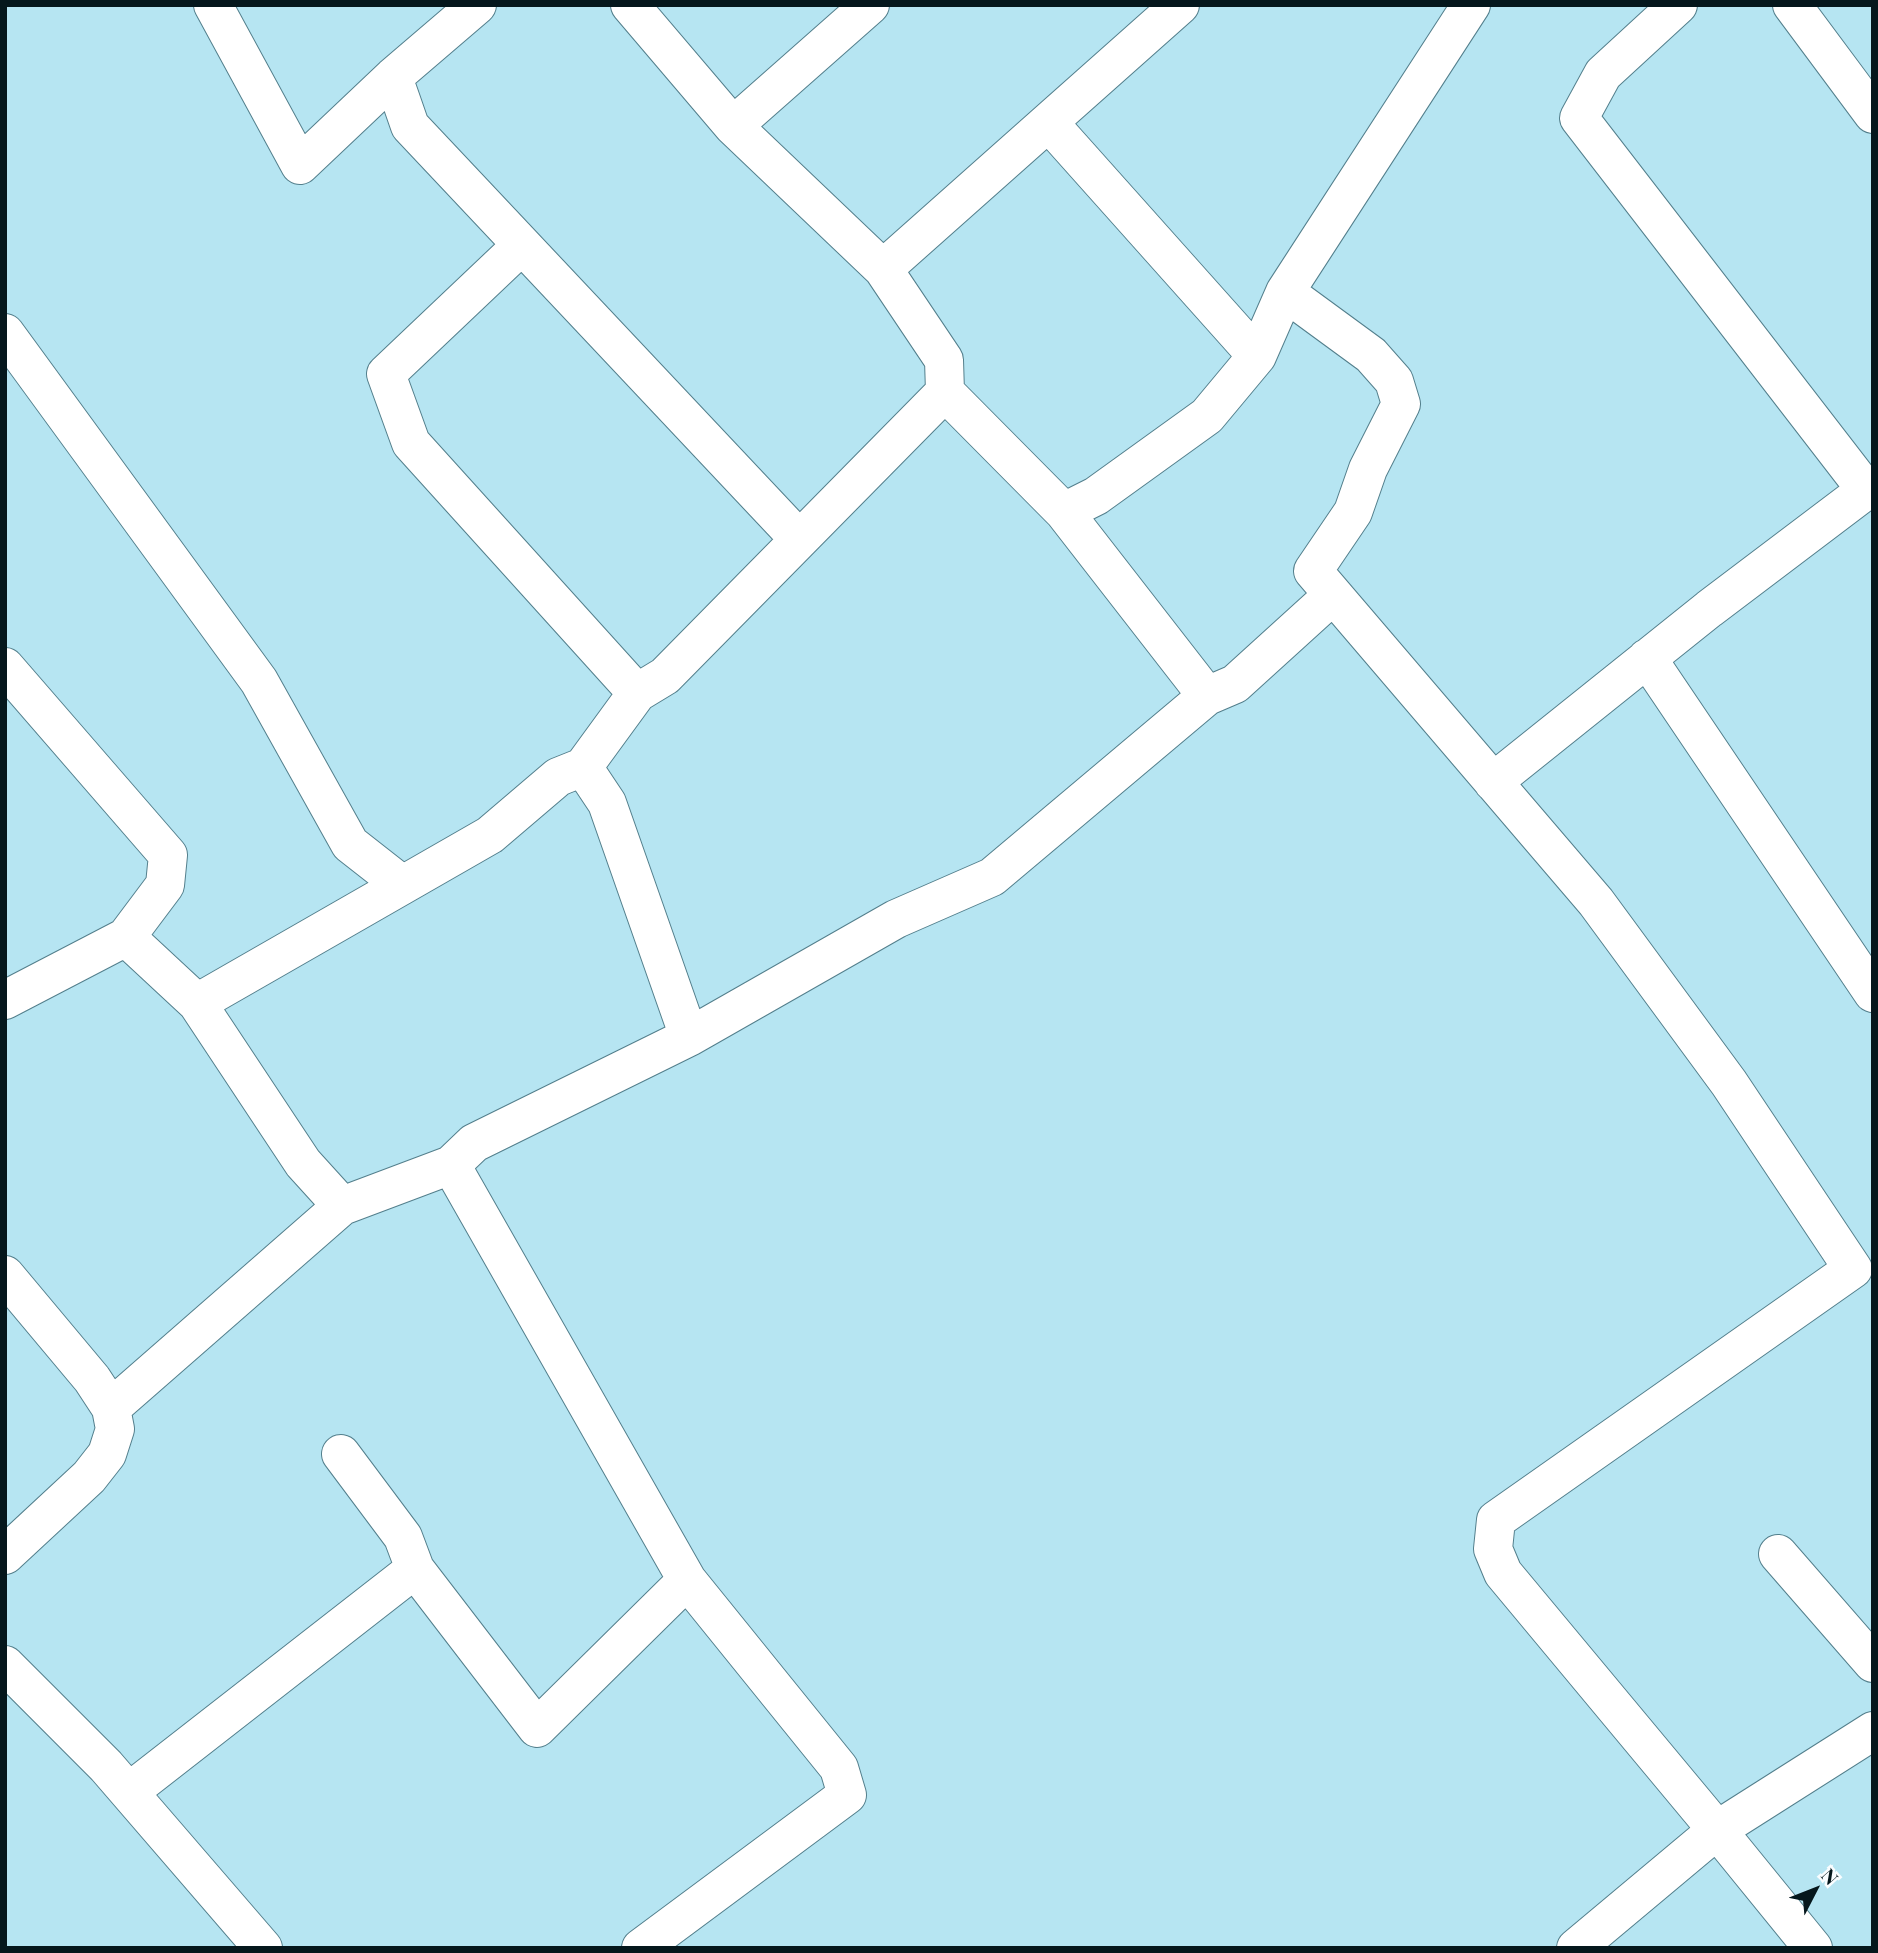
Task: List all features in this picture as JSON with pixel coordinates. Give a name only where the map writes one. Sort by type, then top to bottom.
[{"type":"street","points":[[214,5],[300,165],[393,77],[477,5]]},
{"type":"street","points":[[630,5],[733,126],[883,269],[944,360],[945,392],[1064,512],[1207,696]]},
{"type":"street","points":[[733,126],[870,5]]},
{"type":"street","points":[[883,269],[1181,5]]},
{"type":"street","points":[[1064,512],[1096,496],[1207,416],[1257,356],[1285,292],[1471,5]]},
{"type":"street","points":[[1493,782],[1647,658],[1869,488],[1579,118],[1603,74],[1678,5]]},
{"type":"street","points":[[1792,5],[1873,114]]},
{"type":"street","points":[[393,77],[410,126],[799,539]]},
{"type":"street","points":[[1049,123],[1257,356]]},
{"type":"street","points":[[522,245],[386,374],[411,443],[637,693]]},
{"type":"street","points":[[1285,292],[1371,355],[1394,381],[1401,404],[1368,469],[1353,512],[1313,571],[1596,902],[1866,1273],[1496,1520],[1493,1549],[1503,1573],[1813,1948]]},
{"type":"street","points":[[5,333],[259,681],[349,844],[401,884]]},
{"type":"street","points":[[197,1003],[489,835],[558,777],[583,767],[637,693],[666,676],[945,392]]},
{"type":"street","points":[[111,1408],[342,1206],[451,1165],[474,1143],[689,1037],[896,919],[992,877],[1207,696],[1235,684],[1333,595]]},
{"type":"street","points":[[1647,658],[1873,993]]},
{"type":"street","points":[[5,667],[168,855],[164,885],[126,937],[5,1000]]},
{"type":"street","points":[[583,767],[607,803],[689,1037]]},
{"type":"street","points":[[126,937],[197,1003],[303,1163],[342,1206]]},
{"type":"street","points":[[451,1165],[687,1580],[839,1768],[846,1795],[641,1948]]},
{"type":"street","points":[[5,1275],[92,1380],[111,1408],[115,1429],[107,1454],[70,1496],[5,1555]]},
{"type":"street","points":[[341,1454],[403,1537],[415,1569],[537,1728],[687,1580]]},
{"type":"street","points":[[1778,1554],[1873,1663]]},
{"type":"street","points":[[129,1792],[415,1569]]},
{"type":"street","points":[[5,1665],[129,1792],[263,1948]]},
{"type":"street","points":[[1576,1948],[1717,1830],[1873,1731]]}]
